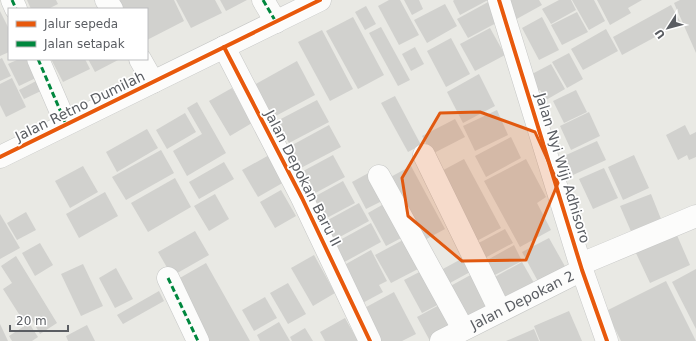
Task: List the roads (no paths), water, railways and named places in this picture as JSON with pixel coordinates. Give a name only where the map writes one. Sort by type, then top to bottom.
[{"type":"street","points":[[263,0],[276,22]]},
{"type":"street","name":"Jalan Retno Dumilah","points":[[0,157],[320,0]]},
{"type":"street","name":"Jalan Nyi Wiji Adhisoro","points":[[499,0],[582,267],[607,341]]},
{"type":"street","name":"Jalan Depokan Baru II","points":[[224,47],[302,198],[370,341]]},
{"type":"street","points":[[38,60],[66,124]]},
{"type":"street","points":[[141,60],[153,82]]},
{"type":"street","points":[[424,155],[500,311]]},
{"type":"street","points":[[379,176],[464,330]]},
{"type":"street","name":"Jalan Depokan 2","points":[[441,341],[582,267],[696,216]]},
{"type":"street","points":[[168,278],[198,341]]}]
